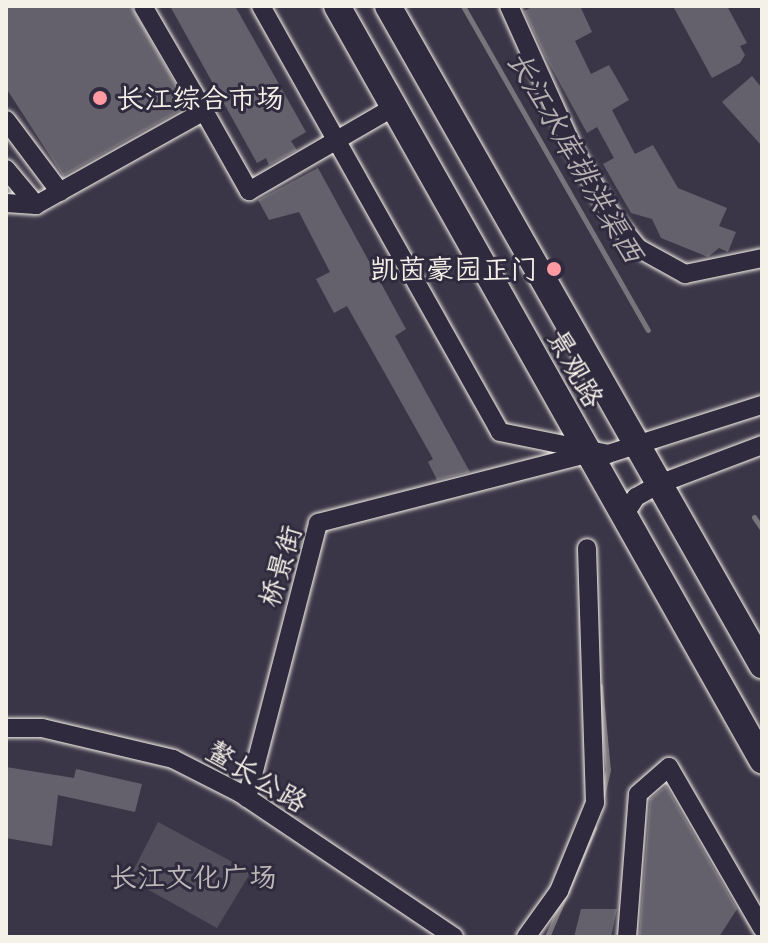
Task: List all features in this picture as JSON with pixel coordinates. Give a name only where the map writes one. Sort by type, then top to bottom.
[{"type":"main road","name":"景观路","points":[[337,6],[762,760]]},
{"type":"main road","name":"景观路","points":[[388,6],[762,665]]},
{"type":"street","points":[[143,6],[249,191],[394,107]]},
{"type":"street","points":[[261,6],[500,432],[587,453],[608,454],[637,442],[762,405]]},
{"type":"street","points":[[496,6],[522,46],[609,212],[638,248],[685,274],[762,258]]},
{"type":"street","points":[[509,6],[522,46]]},
{"type":"street","points":[[6,203],[36,205],[204,111]]},
{"type":"street","points":[[6,120],[60,192]]},
{"type":"street","points":[[6,169],[36,205]]},
{"type":"street","points":[[623,517],[636,497],[659,484],[762,445]]},
{"type":"street","name":"桥景街","points":[[247,798],[318,523],[587,453]]},
{"type":"street","points":[[526,937],[559,891],[595,803],[587,548]]},
{"type":"street","name":"鳌长公路","points":[[6,728],[42,728],[173,759],[247,798],[434,930],[454,937]]},
{"type":"street","points":[[627,937],[638,794],[669,767],[762,928]]},
{"type":"green space","name":"长江文化广场","points":[[158,822],[251,872],[217,928],[129,879]]},
{"type":"building","name":"长江综合市场","points":[[6,6],[131,6],[188,106],[63,176],[6,88]]},
{"type":"building","points":[[170,6],[235,6],[306,132],[291,141],[297,150],[269,165],[266,158],[257,163]]},
{"type":"building","points":[[534,6],[580,6],[592,32],[575,41],[591,74],[609,65],[629,100],[612,110],[635,154],[653,145],[678,188],[727,208],[719,226],[736,232],[728,252],[719,248],[708,257],[661,238],[652,219],[631,213],[603,164],[614,158],[597,127],[587,133],[545,56],[524,11]]},
{"type":"building","points":[[673,6],[727,6],[747,43],[740,46],[745,55],[740,63],[712,78]]},
{"type":"building","points":[[752,76],[762,88],[762,146],[722,102]]},
{"type":"building","points":[[318,168],[406,329],[395,336],[470,472],[437,480],[428,462],[433,459],[347,306],[334,313],[316,279],[330,272],[299,212],[269,220],[258,200]]},
{"type":"building","points":[[6,767],[74,778],[76,769],[142,784],[135,812],[58,795],[52,846],[6,838]]},
{"type":"building","points":[[666,786],[737,909],[719,937],[639,937],[650,799]]},
{"type":"building","points":[[581,909],[617,909],[611,937],[574,937]]},
{"type":"waterway","name":"长江水库排洪渠西","points":[[463,6],[648,330]]},
{"type":"waterway","name":"长江水库排洪渠西","points":[[754,517],[762,529]]},
{"type":"waterway","points":[[600,686],[608,770],[602,795]]},
{"type":"waterway","points":[[547,937],[594,828]]},
{"type":"place","name":"长江综合市场","points":[[100,98]]},
{"type":"place","name":"凯茵豪园正门","points":[[554,269]]}]
